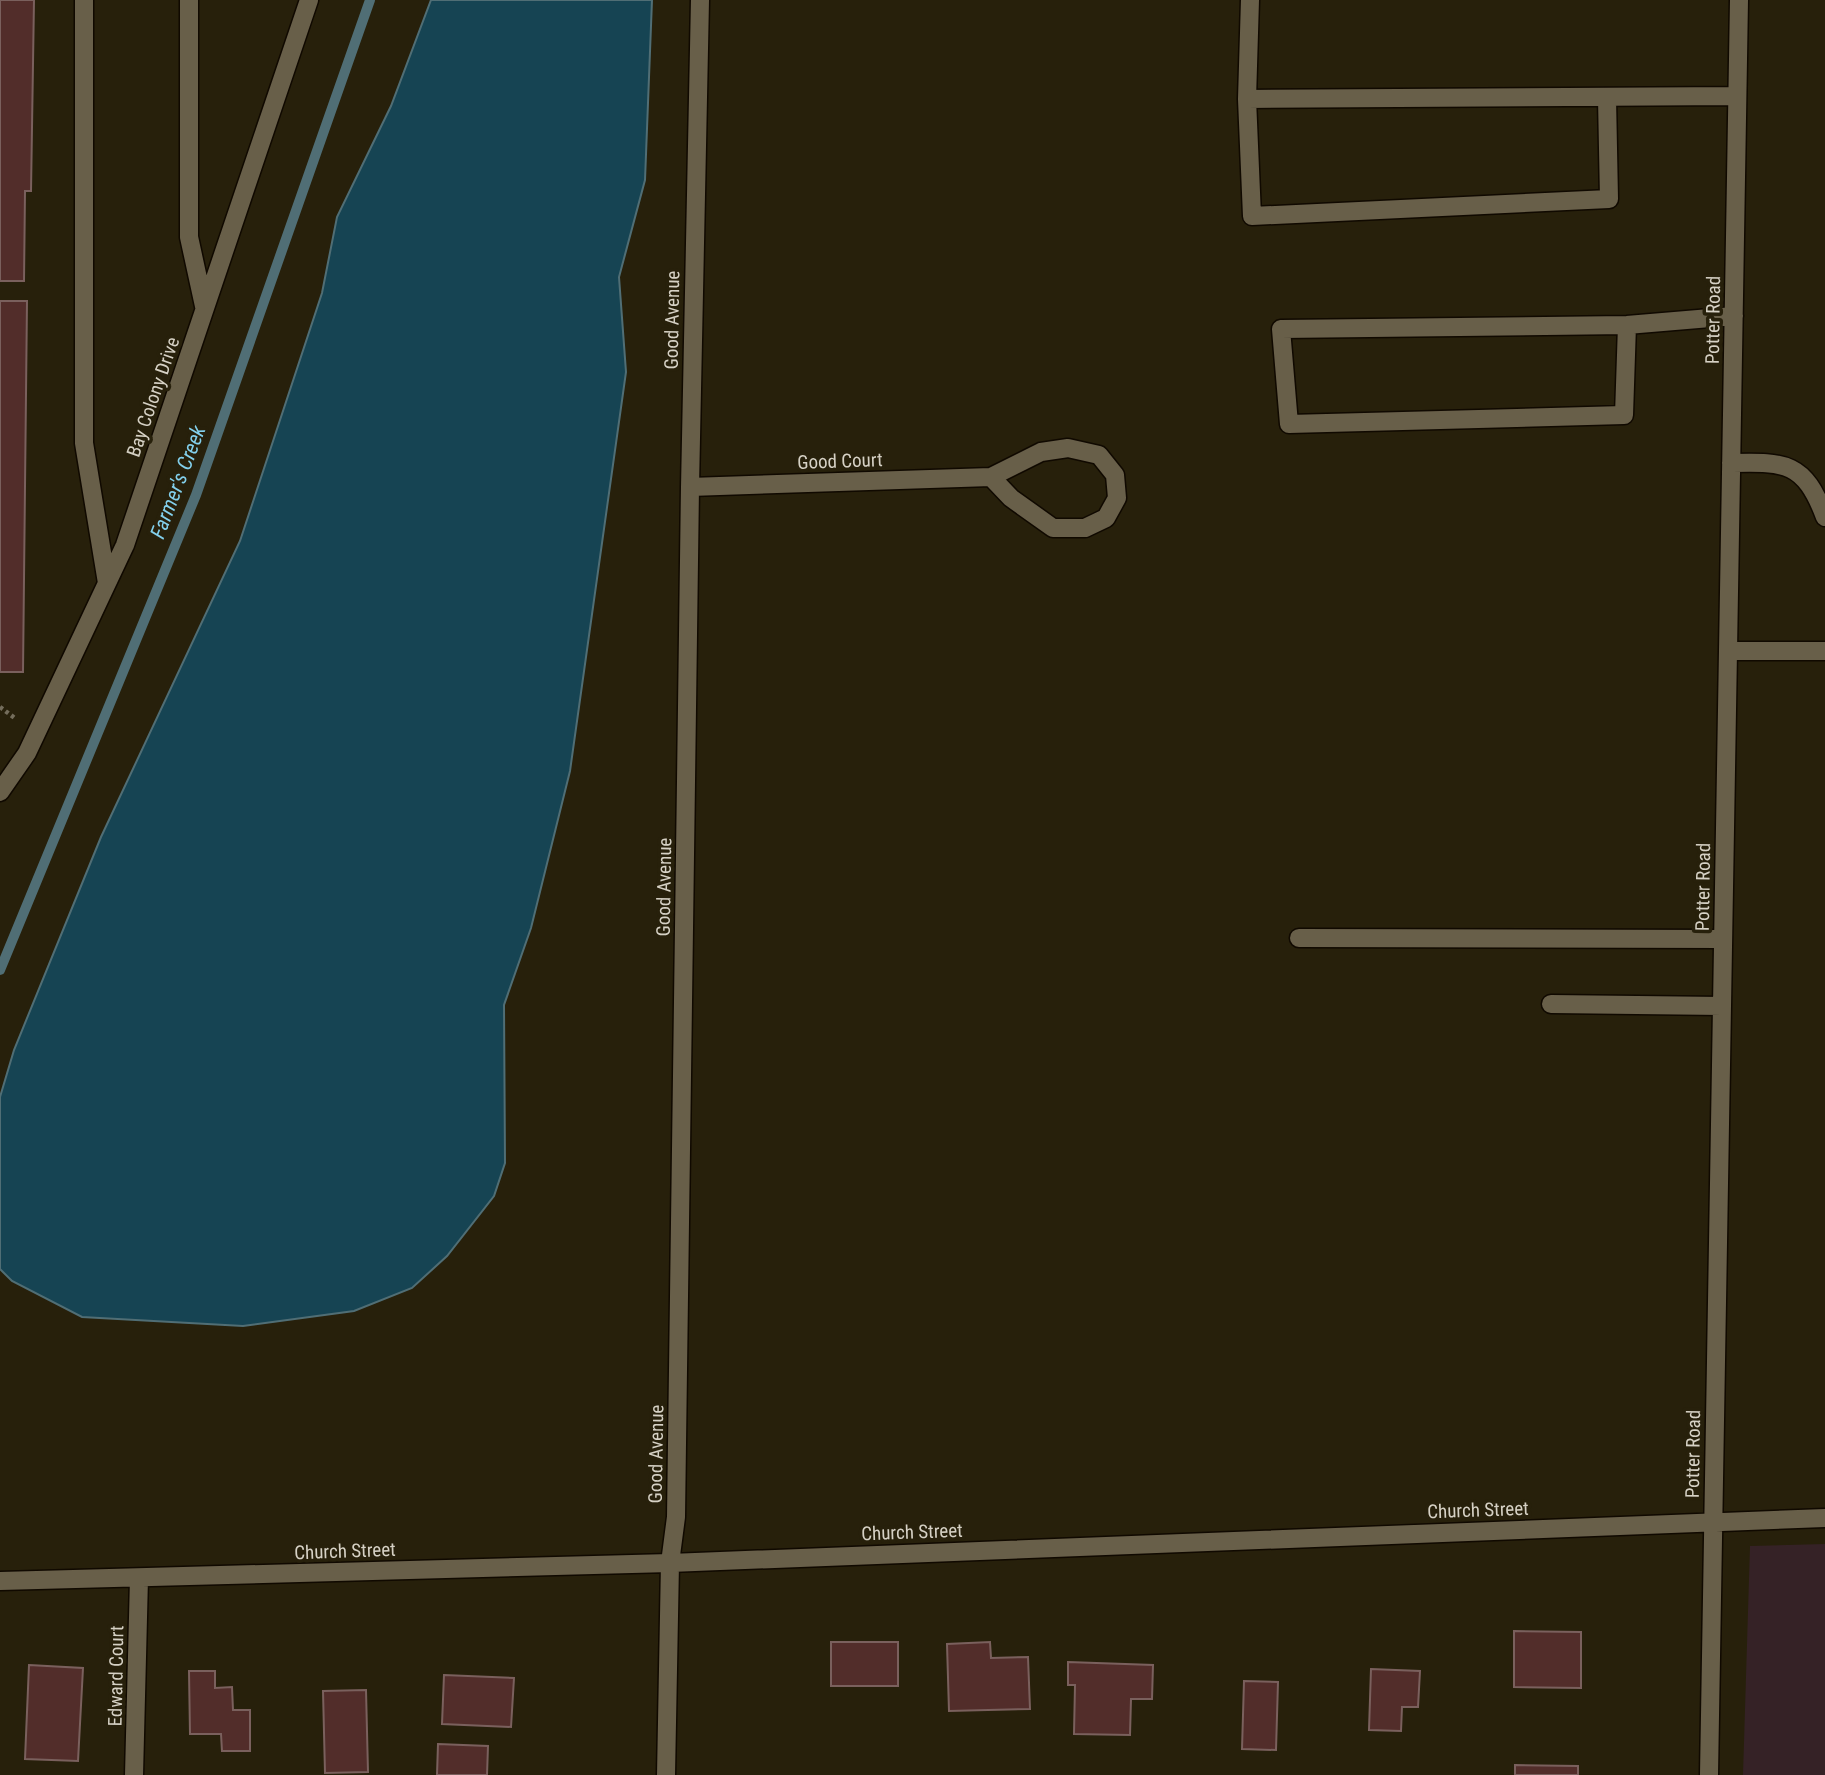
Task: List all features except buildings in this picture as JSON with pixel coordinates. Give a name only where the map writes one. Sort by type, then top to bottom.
[{"type":"street","points":[[84,0],[84,443],[107,583]]},
{"type":"street","points":[[189,0],[189,237],[205,309]]},
{"type":"street","name":"Bay Colony Drive","points":[[0,792],[27,753],[125,545],[309,0]]},
{"type":"street","name":"Good Avenue","points":[[666,1775],[670,1563],[677,1489],[690,487],[700,0]]},
{"type":"street","points":[[1250,0],[1247,99],[1252,216],[1609,199],[1607,97]]},
{"type":"street","name":"Potter Road","points":[[1709,1775],[1739,0]]},
{"type":"street","points":[[1247,99],[1737,96]]},
{"type":"street","points":[[1627,325],[1624,415],[1289,424],[1281,329],[1627,325],[1734,316]]},
{"type":"street","name":"Good Court","points":[[690,487],[991,477],[1041,452],[1068,448],[1098,455],[1115,474],[1117,498],[1107,518],[1085,528],[1053,528],[1011,498],[991,477]]},
{"type":"street","points":[[1731,463],[1766,463],[1790,467],[1806,479],[1818,498],[1825,517]]},
{"type":"street","points":[[1728,651],[1825,651]]},
{"type":"street","points":[[1299,938],[1723,939]]},
{"type":"street","points":[[1550,1004],[1722,1006]]},
{"type":"street","name":"Church Street","points":[[0,1581],[670,1563],[1825,1518]]},
{"type":"street","name":"Edward Court","points":[[135,1775],[139,1578]]},
{"type":"shaded area","points":[[1825,1544],[1825,1775],[1743,1775],[1750,1546]]},
{"type":"water","points":[[431,0],[652,0],[645,180],[619,277],[626,372],[570,771],[531,928],[504,1005],[505,1163],[494,1196],[447,1256],[412,1288],[354,1311],[243,1326],[82,1317],[12,1281],[0,1269],[0,1097],[14,1050],[101,837],[240,541],[322,293],[337,217],[391,106]]},
{"type":"waterway","name":"Farmer's Creek","points":[[0,970],[196,495],[370,0]]}]
